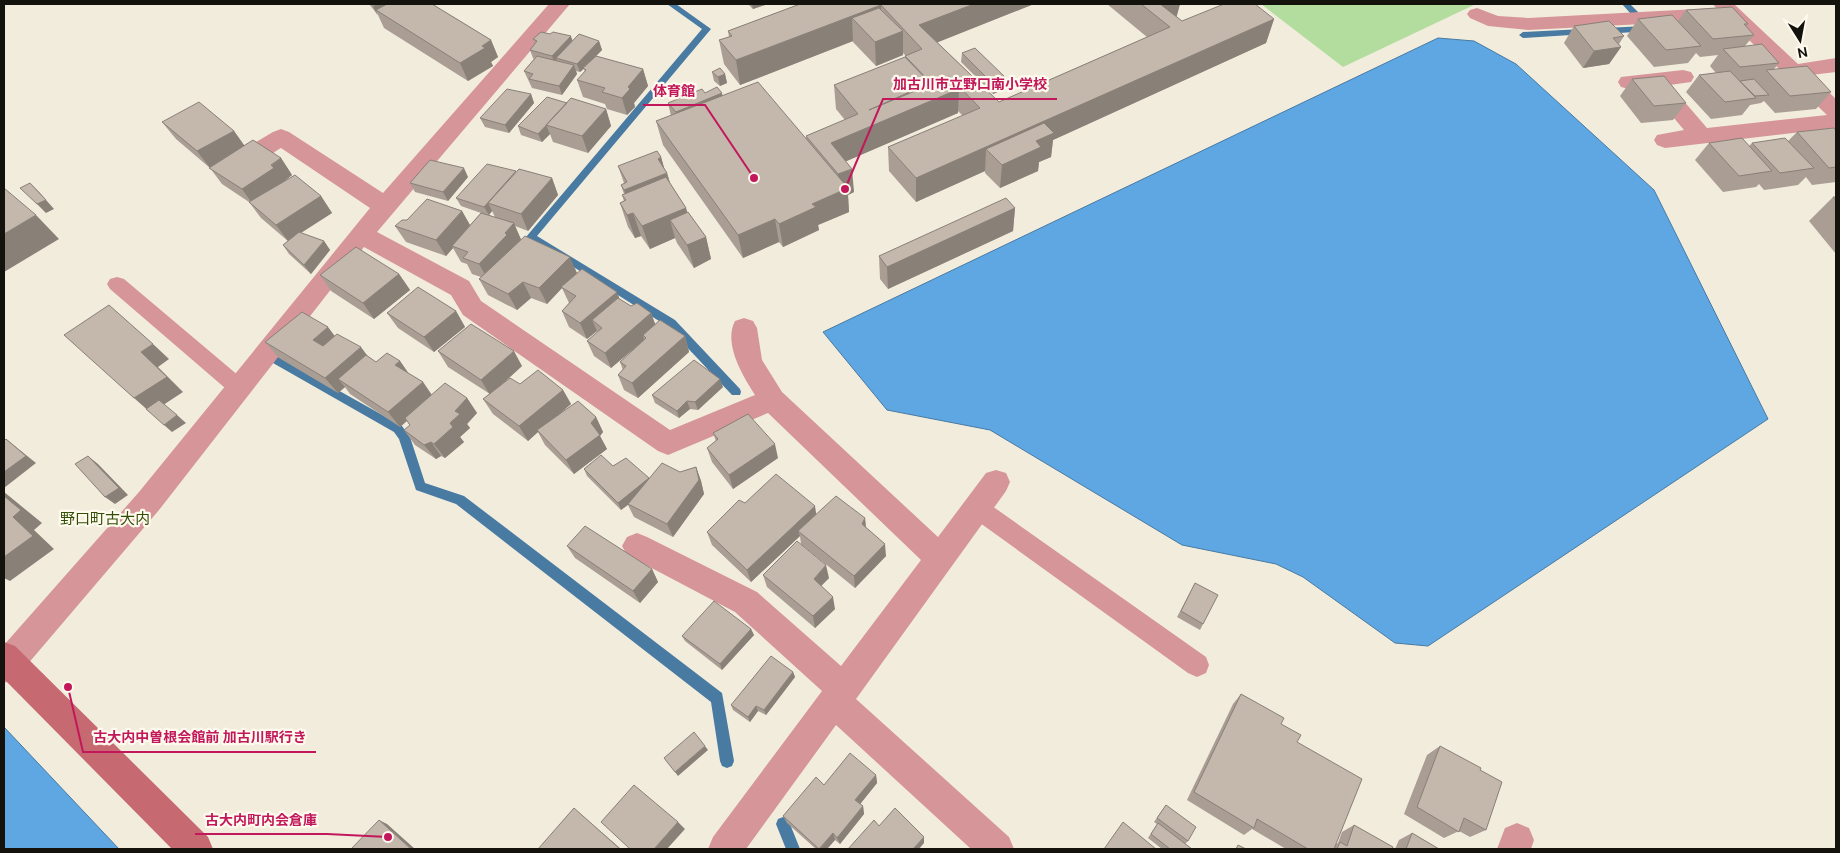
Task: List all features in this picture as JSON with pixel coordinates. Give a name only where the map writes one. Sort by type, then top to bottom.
[{"type":"street","points":[[196,849],[5,663],[149,501],[537,16],[560,4]]},
{"type":"street","points":[[1477,14],[1496,22],[1528,24],[1728,8],[1836,111]]},
{"type":"street","points":[[1794,71],[1836,65]]},
{"type":"street","points":[[1629,82],[1683,77]]},
{"type":"street","points":[[1653,80],[1701,135]]},
{"type":"street","points":[[1665,140],[1836,121]]},
{"type":"street","points":[[233,166],[282,137],[386,206]]},
{"type":"street","points":[[361,234],[460,288],[472,308],[668,443],[772,400]]},
{"type":"street","points":[[744,328],[749,362],[772,400],[940,558]]},
{"type":"street","points":[[725,849],[840,696],[996,482]]},
{"type":"street","points":[[637,546],[746,602],[997,849]]},
{"type":"lane","points":[[117,284],[239,388]]},
{"type":"lane","points":[[977,508],[1197,665]]},
{"type":"green space","points":[[1261,4],[1476,4],[1343,67]]},
{"type":"water","points":[[1438,38],[1474,41],[1516,64],[1654,190],[1768,419],[1428,646],[1395,643],[1303,577],[1276,564],[1182,545],[990,430],[887,410],[823,332]]},
{"type":"water","points":[[4,727],[119,849],[4,849]]},
{"type":"building","points":[[387,4],[432,4],[491,40],[482,46],[485,48],[460,63],[376,10]]},
{"type":"building","points":[[800,4],[974,4],[919,25],[999,102],[1170,27],[1141,4],[1160,4],[1182,21],[1224,4],[1255,4],[1274,19],[916,178],[888,147],[980,108],[949,76],[947,77],[959,89],[831,143],[852,169],[838,174],[806,136],[858,114],[834,85],[905,57],[930,83],[869,110],[932,84],[905,56],[922,49],[881,5],[736,60],[719,40],[732,36],[728,31]]},
{"type":"building","points":[[1732,7],[1748,24],[1744,24],[1754,35],[1713,39],[1686,10]]},
{"type":"building","points":[[879,8],[903,31],[875,42],[852,18]]},
{"type":"building","points":[[1672,15],[1701,46],[1666,50],[1638,19]]},
{"type":"building","points":[[1609,21],[1624,36],[1613,38],[1621,47],[1594,51],[1574,26]]},
{"type":"building","points":[[541,32],[550,34],[553,32],[571,36],[552,56],[530,50],[537,41],[533,39]]},
{"type":"building","points":[[579,34],[599,41],[577,64],[556,58]]},
{"type":"building","points":[[1762,44],[1779,63],[1740,67],[1723,49]]},
{"type":"building","points":[[975,48],[1007,79],[994,85],[962,53]]},
{"type":"building","points":[[537,56],[574,65],[559,86],[529,79],[533,74],[524,71]]},
{"type":"building","points":[[596,56],[643,69],[628,87],[630,89],[622,98],[602,92],[605,88],[577,80],[586,70],[583,68]]},
{"type":"building","points":[[1807,66],[1831,92],[1790,96],[1766,70]]},
{"type":"building","points":[[720,68],[725,74],[718,77],[712,72]]},
{"type":"building","points":[[1730,71],[1756,98],[1725,102],[1699,75]]},
{"type":"building","points":[[1664,76],[1686,103],[1654,106],[1632,79]]},
{"type":"building","points":[[1754,79],[1769,95],[1755,96],[1740,81]]},
{"type":"building","points":[[758,82],[848,188],[812,204],[816,207],[779,224],[775,219],[738,235],[656,121]]},
{"type":"building","points":[[717,87],[722,93],[676,112],[668,103],[702,89],[705,93]]},
{"type":"building","points":[[507,89],[531,94],[505,125],[480,118]]},
{"type":"building","points":[[547,97],[567,103],[538,134],[518,126]]},
{"type":"building","points":[[571,98],[606,109],[582,136],[546,125]]},
{"type":"building","points":[[199,102],[234,131],[197,151],[162,122]]},
{"type":"building","points":[[1044,123],[1054,133],[1036,141],[1041,147],[1002,165],[986,149]]},
{"type":"building","points":[[1834,128],[1836,131],[1836,167],[1829,168],[1797,132]]},
{"type":"building","points":[[1742,138],[1772,171],[1739,176],[1709,143]]},
{"type":"building","points":[[1785,138],[1814,168],[1780,173],[1752,143]]},
{"type":"building","points":[[253,140],[281,158],[271,165],[274,168],[242,189],[209,168]]},
{"type":"building","points":[[657,151],[661,157],[658,159],[667,173],[624,190],[621,185],[627,182],[618,166]]},
{"type":"building","points":[[430,160],[464,168],[443,192],[410,183]]},
{"type":"building","points":[[487,164],[516,171],[484,207],[456,198]]},
{"type":"building","points":[[519,169],[552,178],[521,214],[488,203]]},
{"type":"building","points":[[295,175],[321,196],[276,225],[249,202]]},
{"type":"building","points":[[666,177],[686,208],[642,226],[633,213],[627,215],[620,203],[626,200],[622,195]]},
{"type":"building","points":[[30,183],[46,200],[37,204],[20,188]]},
{"type":"building","points":[[4,188],[36,215],[4,234]]},
{"type":"building","points":[[1006,198],[1015,208],[887,267],[879,256]]},
{"type":"building","points":[[427,199],[462,211],[436,240],[395,226],[402,220],[407,220]]},
{"type":"building","points":[[688,212],[706,237],[687,245],[670,220]]},
{"type":"building","points":[[481,213],[514,223],[505,233],[507,235],[479,264],[463,258],[468,252],[452,246]]},
{"type":"building","points":[[299,232],[324,241],[304,265],[283,245]]},
{"type":"building","points":[[525,236],[570,257],[539,288],[523,282],[508,294],[479,279]]},
{"type":"building","points":[[356,247],[399,274],[363,303],[320,275]]},
{"type":"building","points":[[582,269],[617,292],[580,323],[562,311],[576,296],[561,287]]},
{"type":"building","points":[[418,287],[456,311],[424,337],[387,313]]},
{"type":"building","points":[[618,298],[631,306],[637,303],[651,313],[605,353],[587,341],[602,328],[592,320]]},
{"type":"building","points":[[109,305],[153,344],[141,352],[167,377],[134,398],[64,335]]},
{"type":"building","points":[[302,312],[328,327],[313,340],[323,346],[337,334],[361,347],[325,378],[265,342]]},
{"type":"building","points":[[660,320],[685,336],[632,383],[618,375],[626,366],[620,362],[646,338],[643,335]]},
{"type":"building","points":[[471,324],[514,351],[481,380],[438,351]]},
{"type":"building","points":[[387,353],[400,361],[395,365],[423,382],[388,412],[338,379],[366,355],[376,362]]},
{"type":"building","points":[[694,360],[720,379],[695,402],[687,401],[677,411],[652,395]]},
{"type":"building","points":[[538,370],[563,390],[519,426],[483,399],[510,378],[520,384]]},
{"type":"building","points":[[445,383],[467,398],[455,411],[460,414],[450,423],[453,427],[434,444],[431,442],[424,445],[404,430],[410,425],[405,418]]},
{"type":"building","points":[[159,400],[177,415],[164,425],[146,409]]},
{"type":"building","points":[[578,401],[596,417],[591,423],[600,435],[566,460],[537,430]]},
{"type":"building","points":[[748,414],[775,444],[729,475],[707,448],[718,439],[713,433]]},
{"type":"building","points":[[6,439],[26,456],[4,472],[4,441]]},
{"type":"building","points":[[601,455],[613,466],[626,458],[649,478],[618,503],[584,469]]},
{"type":"building","points":[[88,456],[119,488],[105,497],[75,464]]},
{"type":"building","points":[[662,463],[680,472],[696,467],[699,480],[667,524],[628,504]]},
{"type":"building","points":[[776,474],[815,506],[747,570],[707,532],[739,500],[745,503]]},
{"type":"building","points":[[4,496],[21,510],[13,517],[33,536],[4,557]]},
{"type":"building","points":[[836,496],[865,518],[862,524],[885,544],[854,576],[798,531]]},
{"type":"building","points":[[585,526],[652,569],[633,591],[567,546]]},
{"type":"building","points":[[797,541],[826,565],[814,579],[833,597],[813,616],[763,575]]},
{"type":"building","points":[[1195,583],[1218,595],[1203,624],[1181,611]]},
{"type":"building","points":[[714,601],[751,629],[720,664],[682,636]]},
{"type":"building","points":[[771,656],[793,672],[764,710],[756,706],[748,717],[731,705]]},
{"type":"building","points":[[1241,694],[1284,718],[1281,724],[1301,735],[1297,742],[1362,779],[1334,849],[1308,849],[1257,819],[1254,828],[1194,792]]},
{"type":"building","points":[[694,732],[705,746],[675,772],[664,758]]},
{"type":"building","points":[[1440,746],[1481,768],[1480,770],[1502,782],[1486,830],[1464,818],[1459,832],[1417,807]]},
{"type":"building","points":[[850,753],[876,775],[855,800],[863,806],[837,838],[833,833],[819,849],[783,816],[816,777],[824,785]]},
{"type":"building","points":[[634,785],[678,822],[654,849],[630,849],[601,822]]},
{"type":"building","points":[[1166,805],[1196,827],[1188,841],[1157,818]]},
{"type":"building","points":[[574,808],[620,849],[538,849]]},
{"type":"building","points":[[895,808],[924,837],[913,849],[848,849],[874,820],[879,826]]},
{"type":"building","points":[[379,820],[411,849],[351,849]]},
{"type":"building","points":[[1123,822],[1156,849],[1104,849]]},
{"type":"building","points":[[1158,823],[1192,849],[1170,849],[1151,834]]},
{"type":"building","points":[[1354,825],[1393,847],[1392,849],[1337,849],[1340,842],[1347,846]]},
{"type":"building","points":[[1412,833],[1439,849],[1406,849]]},
{"type":"building","points":[[1238,845],[1246,849],[1236,849]]},
{"type":"waterway","points":[[671,4],[707,29],[531,237],[671,323],[736,392]]},
{"type":"waterway","points":[[1626,4],[1634,12]]},
{"type":"waterway","points":[[1604,31],[1646,29]]},
{"type":"waterway","points":[[1523,35],[1583,32]]},
{"type":"waterway","points":[[277,360],[398,429],[404,437],[420,486],[460,500],[717,698],[727,761]]},
{"type":"waterway","points":[[783,824],[793,849]]},
{"type":"place","name":"体育館","points":[[754,178]]},
{"type":"place","name":"加古川市立野口南小学校","points":[[845,189]]},
{"type":"place","name":"古大内中曽根会館前 加古川駅行き","points":[[68,687]]},
{"type":"place","name":"古大内町内会倉庫","points":[[388,837]]},
{"type":"district","name":"野口町古大内","points":[[105,519]]}]
